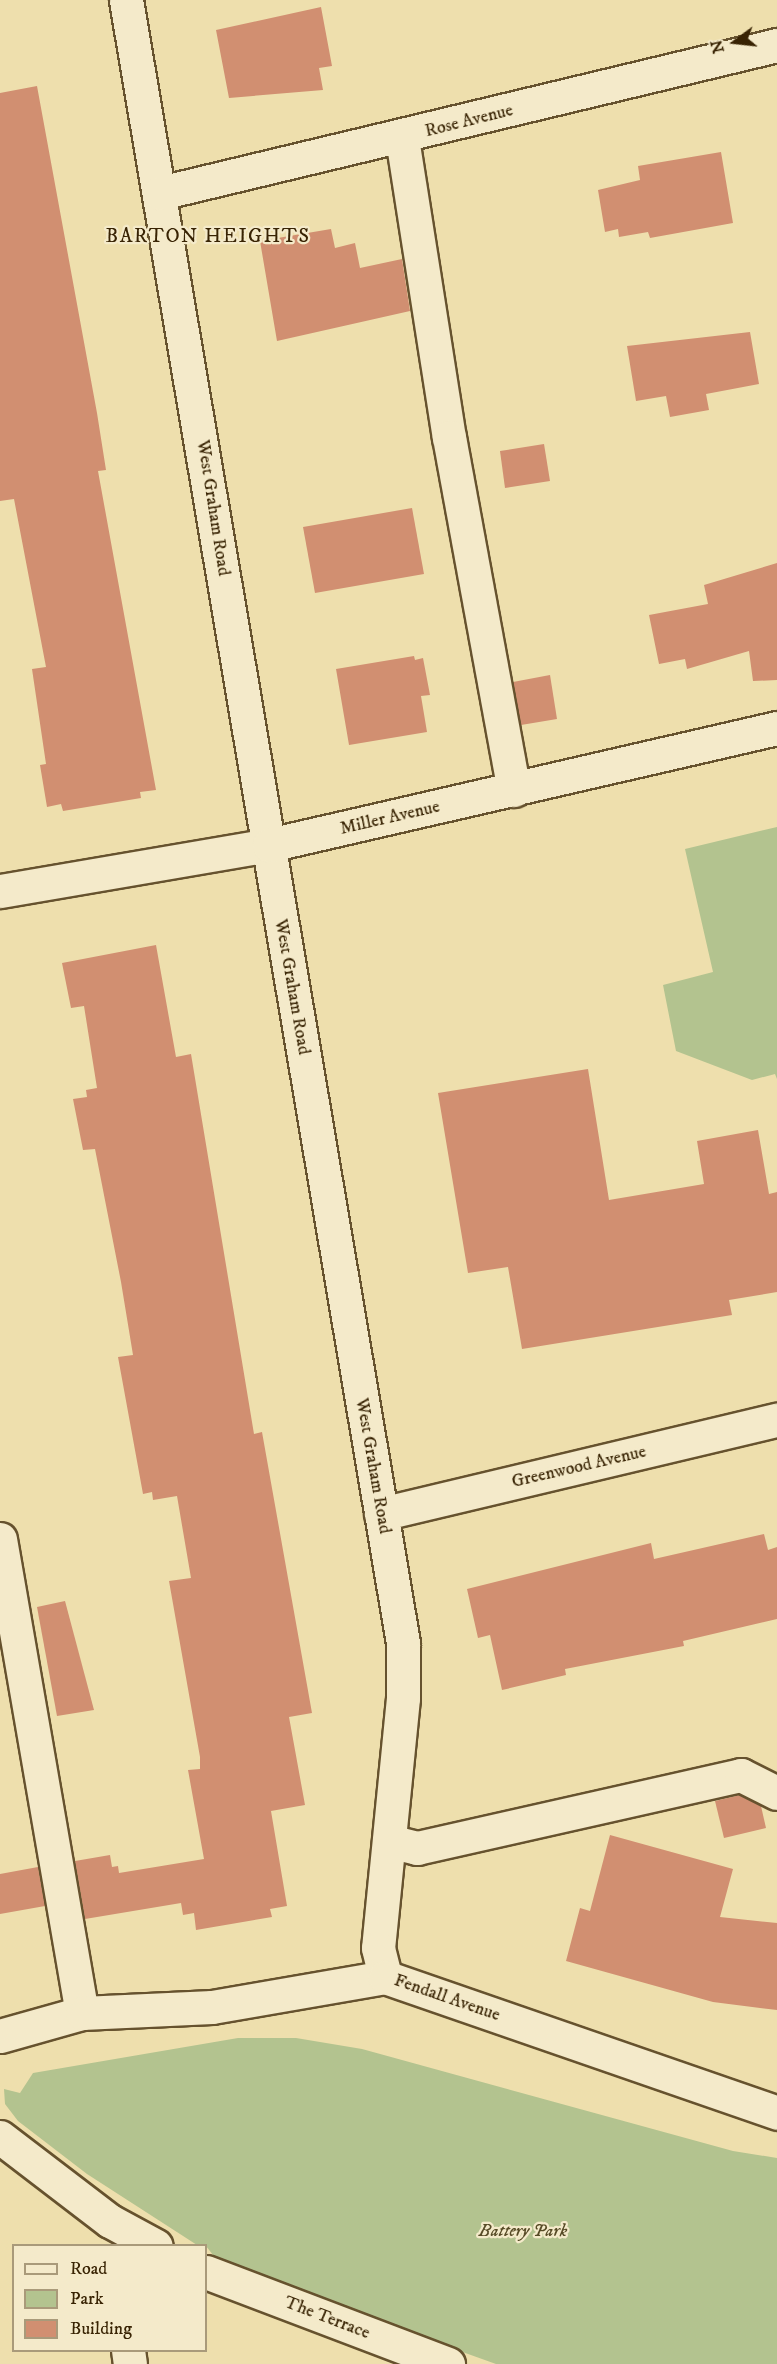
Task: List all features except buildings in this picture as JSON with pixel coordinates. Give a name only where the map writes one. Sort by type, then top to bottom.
[{"type":"street","name":"West Graham Road","points":[[126,0],[403,1643],[378,1948],[385,1977]]},
{"type":"street","name":"Rose Avenue","points":[[160,193],[402,138],[777,45]]},
{"type":"street","points":[[402,138],[449,437],[514,790]]},
{"type":"street","name":"Miller Avenue","points":[[0,891],[269,845],[777,728]]},
{"type":"street","name":"Greenwood Avenue","points":[[381,1514],[777,1420]]},
{"type":"street","points":[[0,1539],[82,2013]]},
{"type":"street","points":[[388,1841],[417,1848],[741,1775],[777,1793]]},
{"type":"street","name":"Fendall Avenue","points":[[0,2036],[82,2013],[212,2007],[385,1977],[777,2113]]},
{"type":"street","points":[[0,2137],[111,2233],[149,2244]]},
{"type":"street","name":"The Terrace","points":[[207,2272],[448,2364]]},
{"type":"green space","points":[[777,827],[777,1079],[775,1074],[752,1080],[676,1051],[663,985],[713,972],[685,849]]},
{"type":"green space","name":"Battery Park","points":[[238,2038],[296,2038],[362,2049],[733,2151],[777,2158],[777,2364],[496,2364],[281,2287],[213,2255],[207,2244],[195,2244],[87,2174],[18,2121],[5,2104],[4,2089],[20,2093],[33,2073]]},
{"type":"district","name":"BARTON HEIGHTS","points":[[208,236]]}]
